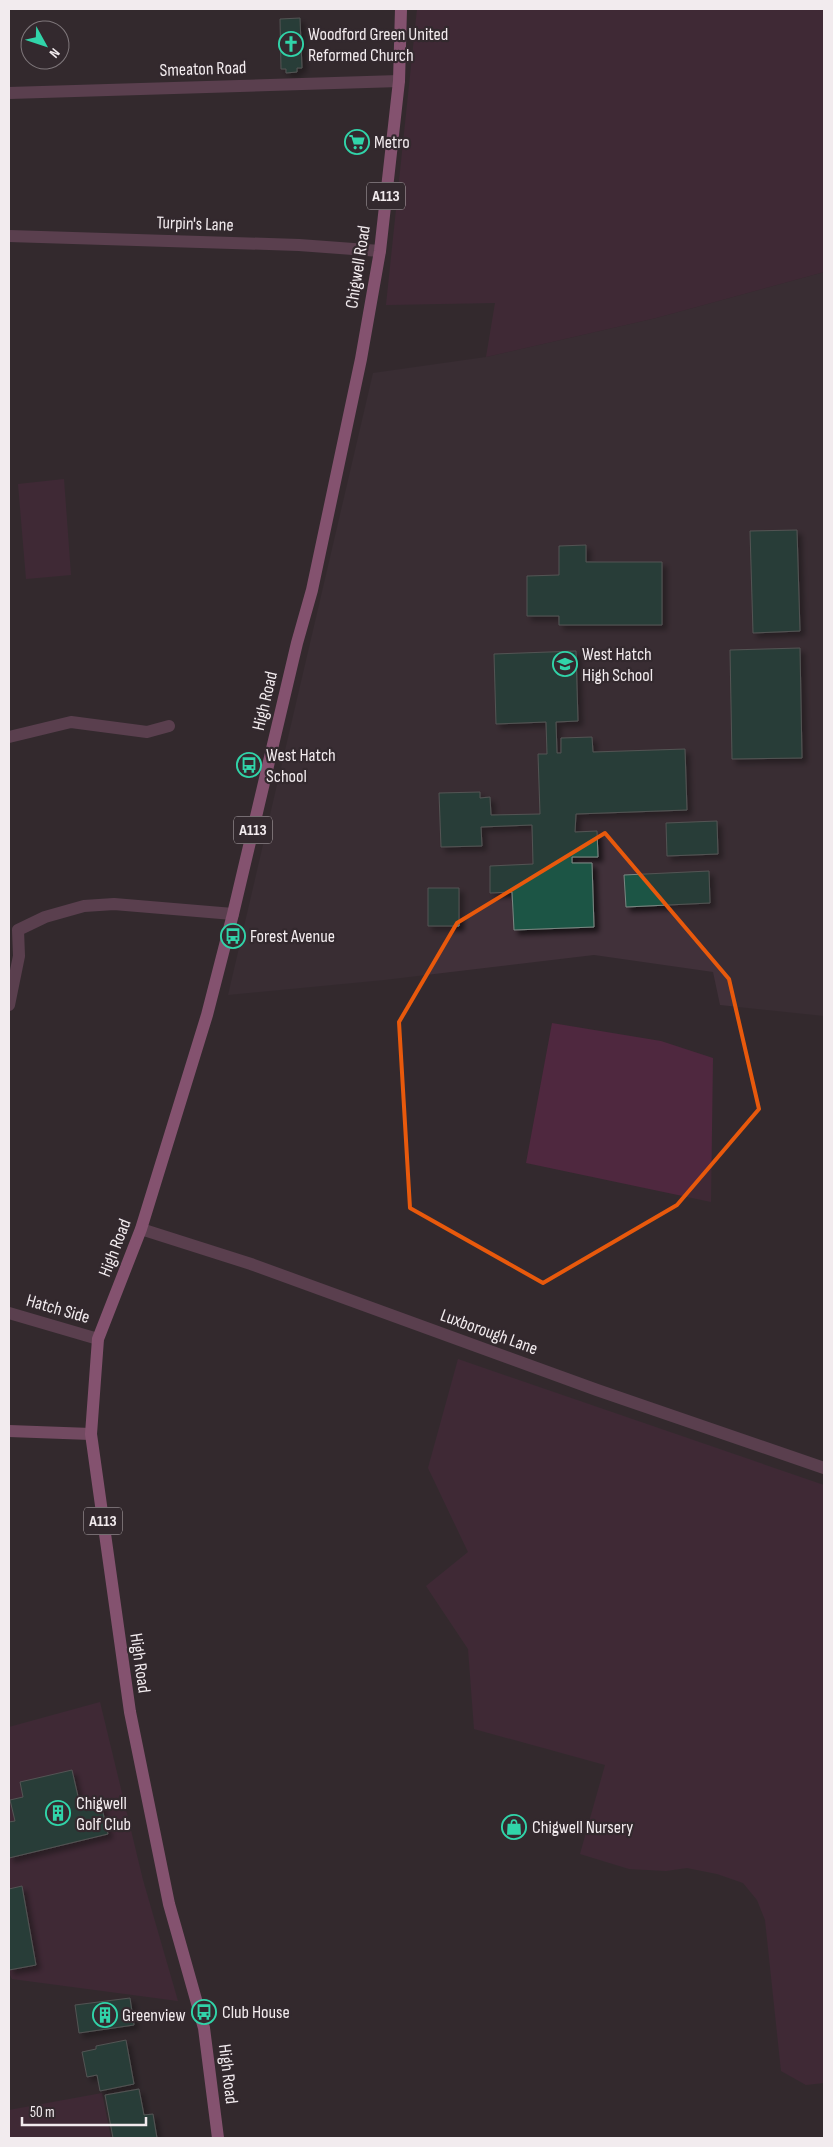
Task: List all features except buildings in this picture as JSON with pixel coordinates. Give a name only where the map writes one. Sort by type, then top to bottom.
[{"type":"main road","name":"Chigwell Road","points":[[356,381],[380,251],[399,81],[401,9]]},
{"type":"main road","name":"High Road","points":[[218,2138],[204,2028],[169,1904],[130,1712],[91,1434],[98,1339],[141,1229],[207,1016],[297,643],[312,590],[356,381]]},
{"type":"street","name":"Smeaton Road","points":[[9,93],[399,81]]},
{"type":"street","name":"Turpin's Lane","points":[[9,236],[299,245],[380,251]]},
{"type":"street","points":[[9,738],[71,722],[147,732],[169,726]]},
{"type":"street","points":[[9,1006],[19,956],[13,930],[45,917],[84,906],[114,904],[233,914]]},
{"type":"street","name":"Luxborough Lane","points":[[141,1229],[251,1264],[597,1390],[824,1468]]},
{"type":"street","name":"Hatch Side","points":[[9,1313],[98,1339]]},
{"type":"street","points":[[9,1431],[91,1434]]},
{"type":"highlighted area","points":[[605,833],[729,979],[759,1109],[677,1205],[543,1283],[410,1208],[399,1022],[457,923]]},
{"type":"shaded area","points":[[417,9],[824,9],[824,272],[656,318],[486,357],[495,303],[386,305]]},
{"type":"shaded area","name":"West Hatch High School","points":[[824,272],[824,1016],[720,1005],[713,972],[594,955],[384,980],[228,995],[373,373],[486,357],[656,318]]},
{"type":"shaded area","points":[[64,479],[71,575],[26,579],[18,484]]},
{"type":"shaded area","points":[[552,1023],[661,1041],[713,1058],[711,1202],[526,1163]]},
{"type":"shaded area","points":[[458,1359],[824,1485],[824,2083],[806,2085],[781,2071],[765,1920],[757,1900],[743,1883],[717,1874],[687,1868],[666,1871],[629,1869],[580,1854],[605,1765],[474,1729],[468,1649],[426,1586],[468,1552],[428,1468]]},
{"type":"shaded area","name":"Chigwell Golf Club","points":[[100,1702],[143,1880],[178,2001],[12,1979],[9,1973],[9,1727]]},
{"type":"shaded area","points":[[102,2093],[111,2138],[9,2138],[9,2110]]},
{"type":"place","name":"Woodford Green United Reformed Church","points":[[291,44]]},
{"type":"place","name":"Metro","points":[[357,142]]},
{"type":"place","name":"West Hatch High School","points":[[565,664]]},
{"type":"place","name":"West Hatch School","points":[[249,765]]},
{"type":"place","name":"Forest Avenue","points":[[233,936]]},
{"type":"place","name":"Chigwell Golf Club","points":[[58,1813]]},
{"type":"place","name":"Chigwell Nursery","points":[[514,1827]]},
{"type":"place","name":"Club House","points":[[204,2012]]},
{"type":"place","name":"Greenview","points":[[105,2015]]}]
